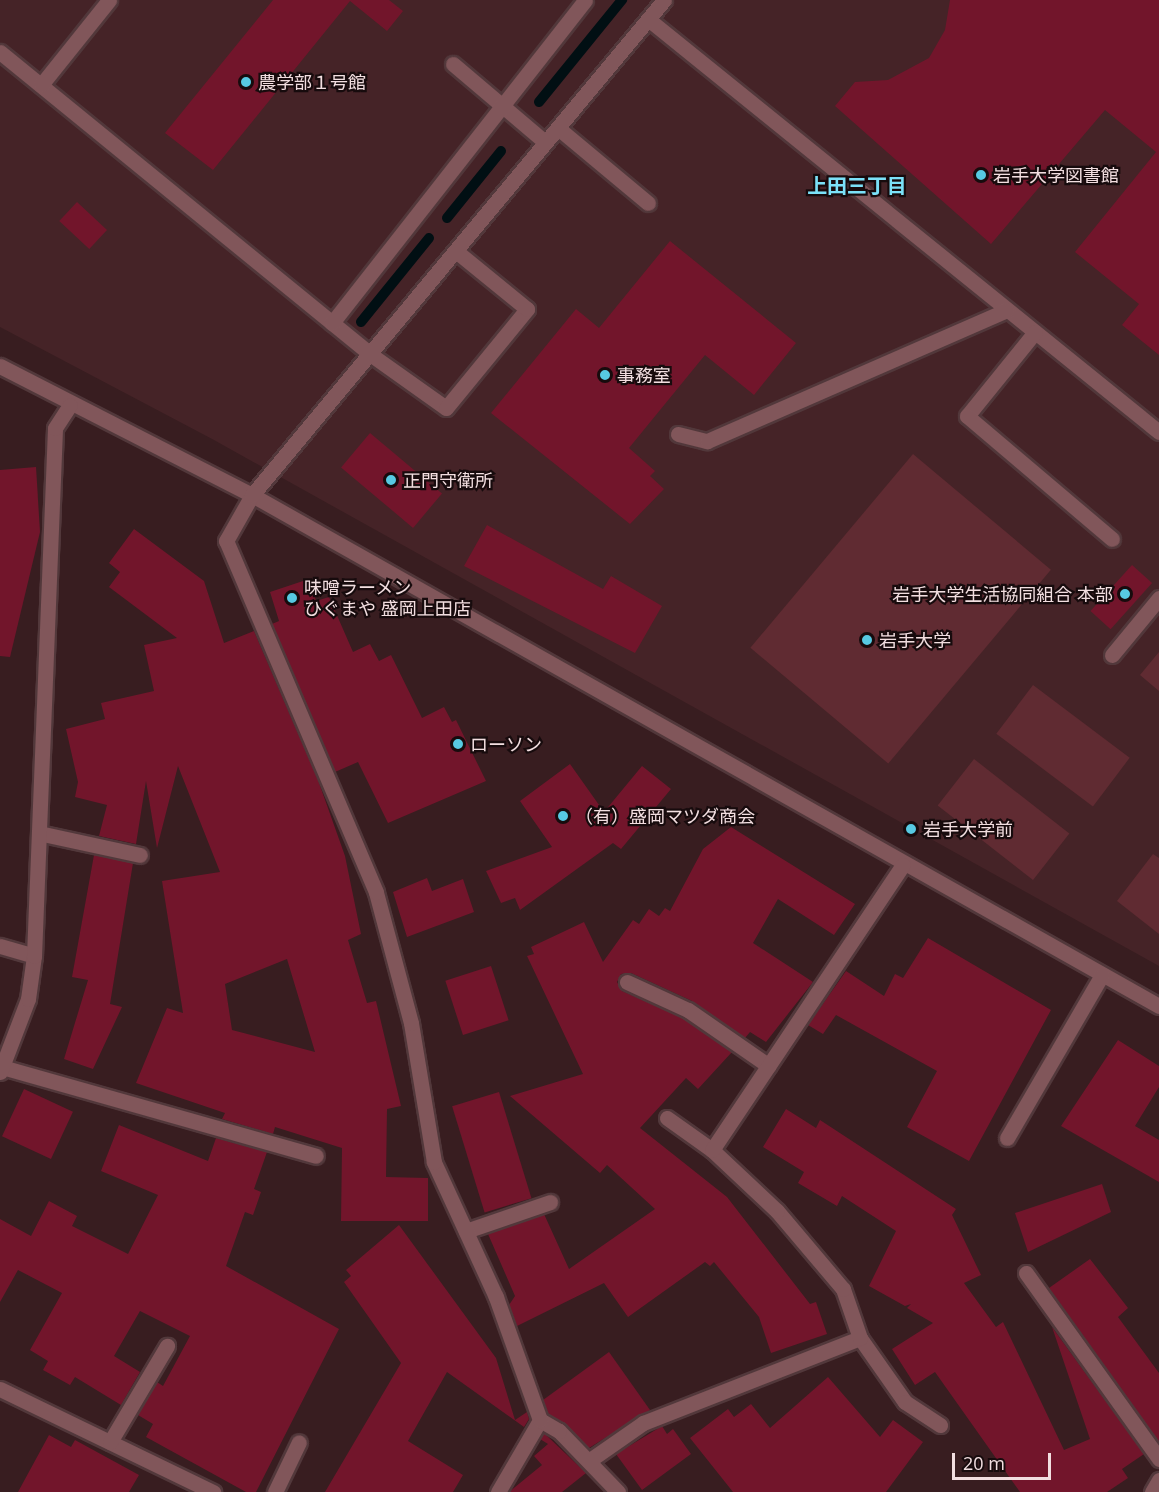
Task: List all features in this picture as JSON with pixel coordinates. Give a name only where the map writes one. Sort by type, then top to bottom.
[{"type":"street","points":[[41,85],[109,0]]},
{"type":"street","points":[[332,323],[499,103],[585,0]]},
{"type":"street","points":[[618,1492],[590,1460],[540,1420],[496,1297],[434,1162],[411,1023],[376,892],[226,541],[252,495],[664,0]]},
{"type":"street","points":[[648,19],[1159,432]]},
{"type":"street","points":[[0,52],[370,354],[446,408],[527,309],[456,251]]},
{"type":"street","points":[[453,64],[545,142]]},
{"type":"street","points":[[558,128],[648,203]]},
{"type":"street","points":[[678,434],[707,441],[1007,310]]},
{"type":"street","points":[[1035,332],[967,416],[1112,539]]},
{"type":"street","points":[[0,366],[70,405],[252,495],[903,865],[1159,1006]]},
{"type":"street","points":[[70,405],[55,428],[43,834],[34,956],[28,999],[1,1070],[316,1156]]},
{"type":"street","points":[[1112,655],[1159,598]]},
{"type":"street","points":[[43,834],[140,855]]},
{"type":"street","points":[[712,1150],[903,865]]},
{"type":"street","points":[[0,946],[34,956]]},
{"type":"street","points":[[1007,1138],[1102,975]]},
{"type":"street","points":[[627,982],[688,1010],[769,1066]]},
{"type":"street","points":[[667,1118],[712,1150],[777,1211],[843,1289],[860,1338],[905,1402],[940,1425]]},
{"type":"street","points":[[466,1231],[550,1203]]},
{"type":"street","points":[[1026,1273],[1159,1459]]},
{"type":"street","points":[[590,1460],[643,1423],[860,1338]]},
{"type":"street","points":[[110,1442],[167,1346]]},
{"type":"street","points":[[0,1389],[213,1492]]},
{"type":"street","points":[[498,1492],[540,1420]]},
{"type":"street","points":[[275,1492],[299,1442]]},
{"type":"street","points":[[1152,1492],[1159,1480]]},
{"type":"shaded area","name":"岩手大学","points":[[0,0],[1159,0],[1159,966],[214,440],[0,327]]},
{"type":"shaded area","points":[[913,454],[1051,570],[888,764],[750,648]]},
{"type":"shaded area","points":[[1159,652],[1159,691],[1140,675]]},
{"type":"shaded area","points":[[1033,685],[1130,758],[1093,807],[996,734]]},
{"type":"shaded area","points":[[974,759],[1069,833],[1033,880],[938,805]]},
{"type":"shaded area","points":[[1153,854],[1159,858],[1159,934],[1117,901]]},
{"type":"building","name":"農学部１号館","points":[[273,0],[389,0],[403,11],[387,31],[350,1],[213,170],[165,133]]},
{"type":"building","name":"岩手大学図書館","points":[[950,0],[1159,0],[1159,355],[1122,325],[1139,304],[1075,252],[1156,152],[1105,110],[991,244],[835,106],[855,82],[888,80],[929,58],[945,30]]},
{"type":"building","points":[[77,202],[107,230],[89,249],[59,221]]},
{"type":"building","name":"事務室","points":[[670,241],[796,343],[754,395],[705,355],[629,448],[655,471],[650,476],[664,489],[630,524],[491,413],[576,309],[599,328]]},
{"type":"building","name":"正門守衛所","points":[[370,433],[442,493],[413,528],[341,467]]},
{"type":"building","points":[[36,467],[40,532],[10,657],[0,656],[0,470]]},
{"type":"building","points":[[487,525],[603,589],[611,576],[662,606],[635,653],[464,566]]},
{"type":"building","points":[[134,529],[204,581],[224,643],[254,631],[318,780],[345,856],[361,934],[348,940],[367,1003],[376,1001],[401,1106],[387,1109],[386,1177],[428,1178],[428,1221],[341,1221],[342,1148],[275,1127],[273,1134],[222,1119],[225,1113],[136,1083],[167,1008],[183,1013],[162,881],[220,872],[178,766],[157,848],[146,781],[136,844],[99,836],[107,805],[75,797],[78,782],[66,729],[105,719],[101,703],[154,691],[144,645],[177,638],[109,587],[120,572],[109,563]],"holes":[[[287,959],[315,1052],[232,1030],[225,984]]]},
{"type":"building","name":"岩手大学生活協同組合 本部","points":[[1132,565],[1152,583],[1111,629],[1091,611]]},
{"type":"building","points":[[309,579],[316,601],[329,597],[353,652],[370,644],[379,661],[391,655],[422,718],[444,707],[452,722],[456,720],[486,781],[388,823],[358,762],[335,772],[272,624],[279,621],[270,592]]},
{"type":"building","points":[[570,764],[604,812],[642,766],[671,789],[621,849],[613,843],[520,910],[515,898],[501,903],[486,871],[552,847],[520,801]]},
{"type":"building","points":[[731,827],[855,904],[834,935],[778,899],[753,943],[813,982],[766,1042],[750,1032],[745,1038],[692,1001],[631,973],[621,974],[617,982],[622,991],[683,1018],[732,1052],[698,1089],[686,1078],[640,1128],[727,1197],[810,1304],[816,1302],[827,1334],[771,1353],[759,1317],[714,1262],[710,1266],[705,1262],[628,1317],[604,1283],[517,1326],[509,1305],[515,1296],[488,1234],[544,1214],[569,1269],[655,1209],[607,1165],[600,1173],[510,1096],[583,1074],[527,956],[534,954],[531,947],[584,922],[603,962],[633,920],[639,924],[649,909],[659,916],[665,908],[670,911],[703,849]]},
{"type":"building","points":[[94,855],[133,863],[110,1004],[122,1007],[93,1069],[64,1059],[88,980],[72,977]]},
{"type":"building","points":[[427,878],[432,891],[463,879],[474,912],[407,937],[393,892]]},
{"type":"building","points":[[928,938],[1051,1010],[969,1161],[907,1127],[937,1071],[836,1015],[823,1034],[808,1025],[846,971],[884,996],[895,974],[903,978]]},
{"type":"building","points":[[491,966],[509,1020],[463,1035],[445,981]]},
{"type":"building","points":[[1118,1040],[1159,1066],[1159,1087],[1135,1126],[1159,1140],[1159,1182],[1061,1126]]},
{"type":"building","points":[[24,1089],[73,1112],[51,1159],[2,1136]]},
{"type":"building","points":[[499,1092],[531,1198],[485,1212],[452,1106]]},
{"type":"building","points":[[786,1109],[816,1128],[820,1120],[956,1209],[952,1215],[981,1275],[964,1283],[996,1327],[1003,1322],[1064,1450],[1090,1439],[1052,1327],[1144,1454],[1122,1469],[1128,1478],[1107,1492],[1020,1492],[935,1372],[915,1385],[892,1349],[933,1323],[907,1308],[911,1304],[905,1306],[869,1286],[896,1231],[842,1196],[837,1206],[798,1183],[804,1172],[763,1147]]},
{"type":"building","points":[[119,1125],[208,1161],[216,1138],[267,1152],[254,1189],[261,1192],[253,1215],[245,1212],[226,1266],[339,1329],[256,1492],[246,1492],[146,1437],[153,1424],[138,1415],[157,1382],[163,1386],[190,1336],[140,1311],[114,1356],[140,1372],[121,1405],[75,1377],[70,1385],[43,1370],[48,1361],[30,1350],[62,1293],[18,1270],[0,1302],[0,1219],[31,1236],[49,1201],[77,1216],[72,1226],[128,1254],[158,1195],[101,1171]]},
{"type":"building","points":[[1102,1184],[1111,1212],[1028,1252],[1015,1213]]},
{"type":"building","points":[[399,1225],[496,1358],[515,1420],[527,1412],[529,1419],[524,1427],[447,1372],[408,1441],[463,1475],[453,1492],[325,1492],[401,1363],[344,1282],[351,1276],[346,1270]]},
{"type":"building","points":[[1090,1259],[1128,1308],[1118,1317],[1159,1373],[1159,1442],[1049,1288]]},
{"type":"building","points":[[609,1352],[650,1410],[589,1448],[548,1413],[543,1400]]},
{"type":"building","points":[[828,1377],[880,1437],[893,1420],[923,1442],[886,1492],[733,1492],[690,1438],[728,1409],[734,1417],[751,1404],[770,1428]]},
{"type":"building","points":[[662,1426],[667,1434],[673,1429],[691,1454],[642,1490],[616,1454]]},
{"type":"building","points":[[544,1433],[586,1473],[562,1492],[509,1492],[542,1465],[534,1456],[548,1444],[540,1439]]},
{"type":"building","points":[[49,1435],[71,1447],[75,1440],[139,1475],[129,1492],[18,1492]]},
{"type":"waterway","points":[[539,102],[622,0]]},
{"type":"waterway","points":[[447,218],[501,151]]},
{"type":"waterway","points":[[361,322],[429,238]]},
{"type":"place","name":"農学部１号館","points":[[246,82]]},
{"type":"place","name":"岩手大学図書館","points":[[981,175]]},
{"type":"place","name":"事務室","points":[[605,375]]},
{"type":"place","name":"正門守衛所","points":[[391,480]]},
{"type":"place","name":"岩手大学生活協同組合 本部","points":[[1125,594]]},
{"type":"place","name":"味噌ラーメン ひぐまや 盛岡上田店","points":[[292,598]]},
{"type":"place","name":"岩手大学","points":[[867,640]]},
{"type":"place","name":"ローソン","points":[[458,744]]},
{"type":"place","name":"（有）盛岡マツダ商会","points":[[563,816]]},
{"type":"place","name":"岩手大学前","points":[[911,829]]},
{"type":"district","name":"上田三丁目","points":[[857,185]]}]
